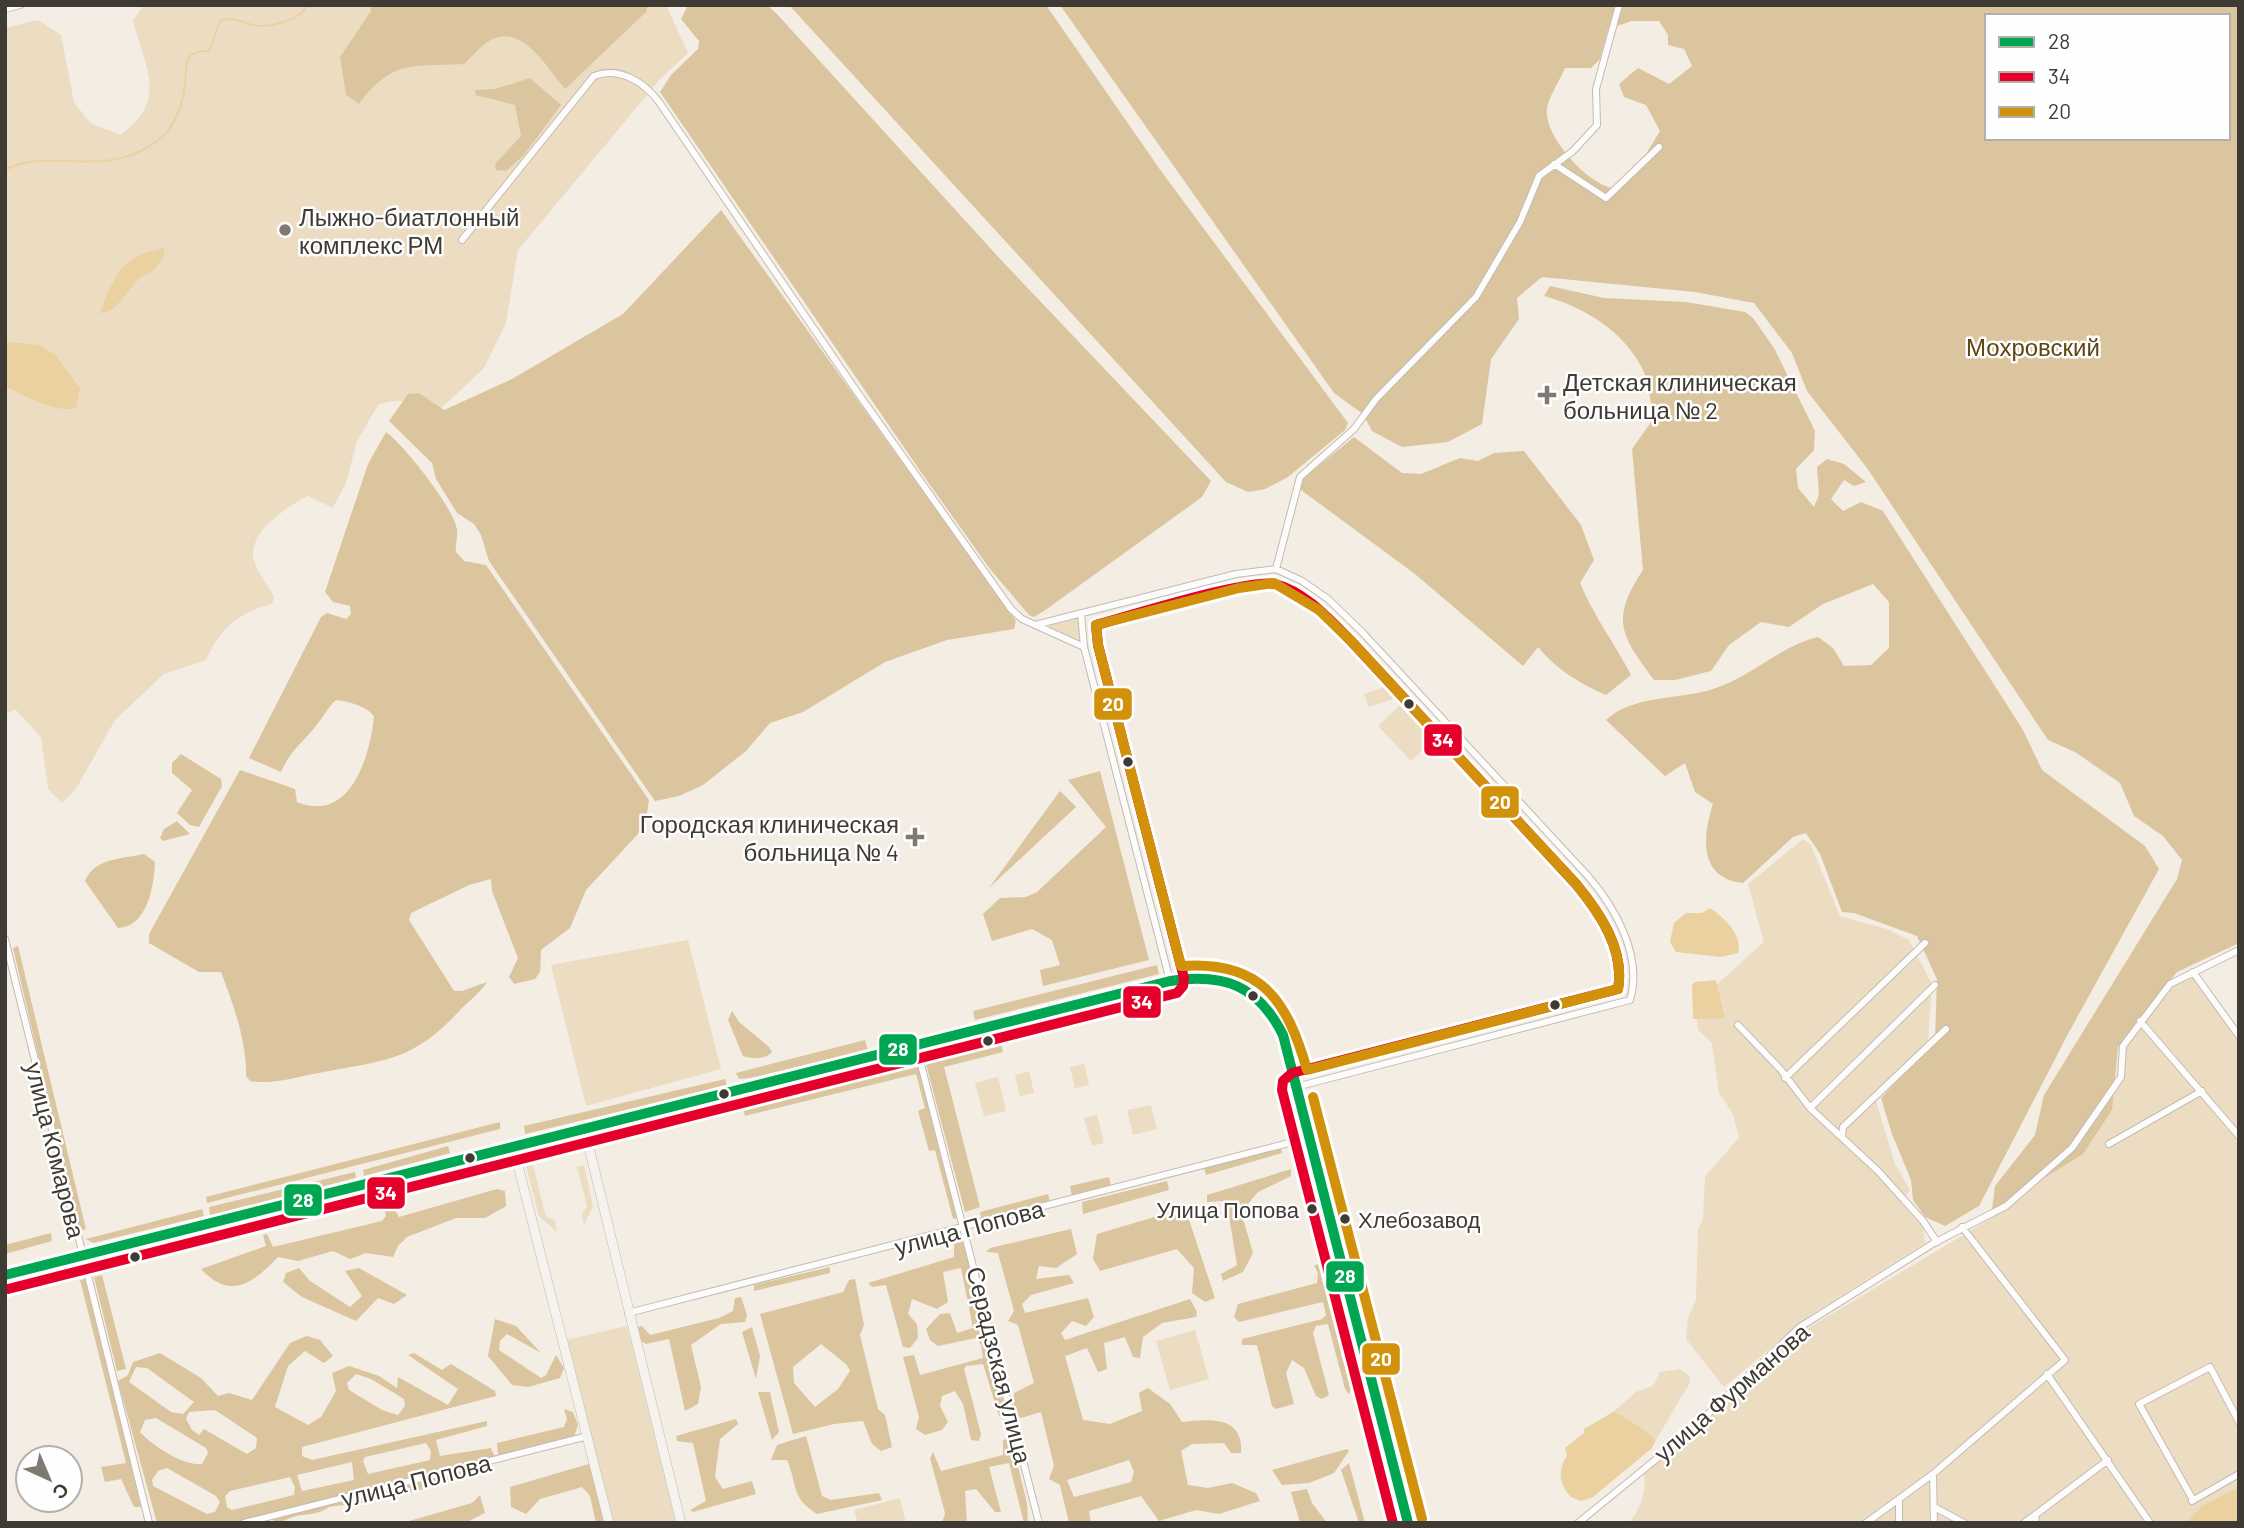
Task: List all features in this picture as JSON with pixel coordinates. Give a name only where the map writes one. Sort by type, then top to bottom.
[{"type":"main road","points":[[5,1275],[1170,981],[1210,977],[1227,979],[1247,989],[1272,1013],[1283,1035],[1408,1523]]},
{"type":"main road","points":[[584,1127],[681,1523]]},
{"type":"main road","points":[[513,1146],[609,1523]]},
{"type":"street","points":[[5,9],[20,5]]},
{"type":"street","points":[[1276,569],[1300,477],[1354,429],[1376,398],[1476,297],[1520,222],[1539,176],[1573,151],[1597,125],[1597,89],[1619,5]]},
{"type":"street","points":[[462,240],[594,76],[611,72],[632,78],[659,102],[855,389],[1011,609],[1022,619],[1084,647]]},
{"type":"street","points":[[1554,163],[1606,198],[1658,147]]},
{"type":"street","points":[[1035,625],[1236,574],[1276,569],[1303,581],[1328,599],[1362,632],[1607,898],[1629,951],[1636,981],[1630,1000],[1296,1087]]},
{"type":"street","points":[[1081,614],[1084,647],[1170,981]]},
{"type":"street","name":"улица Комарова","points":[[5,939],[149,1523]]},
{"type":"street","points":[[1785,1078],[1925,943]]},
{"type":"street","points":[[2239,950],[2193,972],[2239,1036]]},
{"type":"street","name":"улица Фурманова","points":[[1579,1522],[1687,1434],[1800,1327],[1962,1227],[2006,1206],[2072,1148],[2120,1077],[2123,1046],[2140,1021],[2170,984],[2193,972]]},
{"type":"street","points":[[1810,1108],[1935,985]]},
{"type":"street","points":[[2140,1021],[2239,1136]]},
{"type":"street","points":[[1738,1025],[1810,1108],[1878,1171],[1923,1221],[1937,1242]]},
{"type":"street","points":[[1842,1138],[1840,1133],[1843,1127],[1946,1029]]},
{"type":"street","name":"Серадзская улица","points":[[916,1045],[1039,1523]]},
{"type":"street","points":[[2109,1144],[2168,1114],[2202,1091]]},
{"type":"street","name":"улица Попова","points":[[628,1313],[1308,1138]]},
{"type":"street","points":[[1866,1523],[1933,1474],[2065,1360],[1962,1227]]},
{"type":"street","points":[[2239,1422],[2210,1367],[2139,1404],[2192,1501],[2239,1474]]},
{"type":"street","points":[[2047,1374],[2150,1523]]},
{"type":"street","name":"улица Попова","points":[[244,1523],[588,1436]]},
{"type":"street","points":[[2024,1523],[2036,1519],[2108,1460]]},
{"type":"street","points":[[1933,1474],[1934,1523]]},
{"type":"street","points":[[1899,1499],[1899,1523]]},
{"type":"street","points":[[1934,1507],[1964,1523]]},
{"type":"shaded area","points":[[144,5],[666,5],[688,53],[661,78],[518,250],[506,323],[484,368],[437,412],[408,401],[378,405],[357,441],[346,483],[333,508],[308,496],[272,520],[258,537],[254,546],[254,561],[274,597],[272,604],[240,617],[224,630],[206,660],[164,674],[115,720],[77,787],[62,803],[48,789],[41,737],[15,709],[5,714],[5,28],[38,20],[61,35],[74,102],[90,123],[121,135],[136,122],[145,109],[149,96],[147,69],[133,21]]},
{"type":"shaded area","points":[[164,248],[164,256],[152,272],[144,275],[114,308],[100,313],[115,279],[126,264],[142,254]]},
{"type":"shaded area","points":[[5,343],[40,345],[56,356],[80,388],[76,408],[49,406],[5,386]]},
{"type":"shaded area","points":[[1079,618],[1081,641],[1047,626]]},
{"type":"shaded area","points":[[1388,686],[1393,699],[1369,707],[1364,694]]},
{"type":"shaded area","points":[[1400,705],[1433,740],[1411,761],[1378,726]]},
{"type":"shaded area","points":[[1803,839],[1811,845],[1840,916],[1887,929],[1909,940],[1932,984],[1928,1042],[1875,1098],[1895,1164],[1910,1190],[1901,1203],[1923,1227],[1925,1243],[1809,1316],[1724,1387],[1686,1339],[1688,1318],[1696,1300],[1698,1229],[1703,1219],[1705,1176],[1739,1138],[1733,1114],[1719,1093],[1712,1043],[1698,1030],[1695,1004],[1764,942],[1748,884]]},
{"type":"shaded area","points":[[1710,908],[1726,921],[1735,933],[1738,953],[1721,957],[1676,952],[1670,942],[1674,923],[1686,913],[1702,913]]},
{"type":"shaded area","points":[[688,940],[721,1069],[586,1106],[551,965]]},
{"type":"shaded area","points":[[2193,972],[2239,1036],[2239,1523],[1629,1523],[1642,1500],[1644,1474],[1805,1330],[2003,1211],[2120,1078],[2123,1046],[2170,984]]},
{"type":"shaded area","points":[[1716,980],[1725,1018],[1693,1019],[1692,985],[1695,982]]},
{"type":"shaded area","points":[[1084,1064],[1089,1085],[1075,1088],[1070,1067]]},
{"type":"shaded area","points":[[1029,1071],[1034,1093],[1020,1096],[1015,1075]]},
{"type":"shaded area","points":[[998,1077],[1006,1111],[984,1116],[975,1083]]},
{"type":"shaded area","points":[[1151,1105],[1157,1129],[1133,1135],[1127,1110]]},
{"type":"shaded area","points":[[1097,1115],[1104,1143],[1092,1146],[1084,1118]]},
{"type":"shaded area","points":[[533,1165],[546,1217],[555,1220],[557,1232],[539,1216],[526,1166]]},
{"type":"shaded area","points":[[584,1165],[593,1206],[584,1225],[582,1214],[587,1207],[577,1167]]},
{"type":"shaded area","points":[[627,1326],[676,1523],[612,1523],[566,1340]]},
{"type":"shaded area","points":[[1195,1330],[1209,1379],[1170,1390],[1156,1341]]},
{"type":"shaded area","points":[[1680,1369],[1690,1376],[1689,1384],[1656,1440],[1613,1412],[1636,1392],[1654,1385],[1660,1372]]},
{"type":"shaded area","points":[[1613,1412],[1656,1440],[1652,1448],[1593,1497],[1581,1501],[1571,1497],[1561,1477],[1567,1456],[1565,1448],[1584,1433],[1584,1429]]},
{"type":"shaded area","points":[[2239,1487],[2239,1523],[2186,1523],[2202,1506]]},
{"type":"shaded area","points":[[900,1498],[906,1523],[858,1523],[854,1510]]},
{"type":"green space","points":[[370,5],[648,5],[646,12],[565,89],[532,50],[512,37],[501,36],[486,43],[464,64],[417,66],[393,72],[371,89],[359,104],[346,95],[340,57],[371,11]]},
{"type":"green space","points":[[688,5],[767,5],[776,13],[1002,261],[1211,481],[1202,497],[1044,611],[1034,617],[1029,615],[990,569],[923,475],[660,92],[671,75],[698,49],[699,41],[681,19]]},
{"type":"green space","points":[[789,5],[1046,5],[1161,171],[1348,423],[1345,430],[1288,477],[1265,489],[1248,492],[1226,482]]},
{"type":"green space","name":"Мохровский","points":[[1060,5],[2239,5],[2239,943],[2177,972],[2118,1047],[2112,1110],[2083,1154],[1992,1210],[1995,1186],[2035,1135],[2044,1095],[2177,879],[2182,860],[2163,836],[2134,816],[2120,783],[2075,752],[2048,740],[1867,468],[1807,391],[1792,353],[1754,303],[1695,292],[1542,277],[1517,298],[1519,319],[1491,359],[1482,424],[1448,442],[1402,447],[1372,431],[1363,414],[1334,393]],"holes":[[[1632,21],[1659,21],[1668,35],[1668,45],[1684,49],[1692,66],[1669,84],[1638,68],[1619,84],[1624,97],[1646,105],[1660,131],[1646,154],[1613,188],[1603,185],[1569,157],[1552,132],[1547,108],[1552,93],[1565,68],[1591,68],[1600,59],[1608,29]]]},
{"type":"green space","points":[[530,78],[561,105],[524,155],[506,171],[496,170],[495,164],[521,136],[515,105],[476,95],[475,90],[495,89]]},
{"type":"green space","points":[[721,210],[1016,621],[1014,629],[947,640],[885,662],[803,712],[770,723],[746,751],[703,785],[679,796],[655,801],[489,561],[481,535],[474,524],[457,513],[436,479],[432,463],[389,421],[408,394],[419,393],[444,410],[512,379],[623,314]]},
{"type":"green space","points":[[1550,286],[1604,298],[1686,302],[1745,312],[1753,318],[1774,348],[1815,431],[1814,450],[1796,469],[1798,488],[1814,507],[1819,495],[1817,467],[1827,459],[1844,464],[1866,482],[1854,486],[1844,480],[1831,499],[1843,511],[1861,502],[1883,511],[2023,730],[2042,770],[2145,846],[2159,869],[2069,1032],[1979,1206],[1945,1226],[1925,1217],[1913,1200],[1911,1180],[1881,1098],[1935,1040],[1937,979],[1917,936],[1854,913],[1842,912],[1820,854],[1806,833],[1793,837],[1743,883],[1718,874],[1711,865],[1706,842],[1713,804],[1695,792],[1685,763],[1665,776],[1606,720],[1629,706],[1642,702],[1700,692],[1727,684],[1791,647],[1818,637],[1833,648],[1844,666],[1871,665],[1889,648],[1889,602],[1873,584],[1823,604],[1789,627],[1761,622],[1729,645],[1711,671],[1675,680],[1654,680],[1627,639],[1623,616],[1632,588],[1643,570],[1632,449],[1654,418],[1647,381],[1635,356],[1614,332],[1588,314],[1544,296]]},
{"type":"green space","points":[[386,432],[415,463],[454,520],[457,530],[456,552],[464,561],[486,565],[649,800],[646,820],[638,834],[586,890],[570,928],[541,950],[540,972],[535,979],[514,984],[509,977],[518,958],[492,891],[491,879],[469,885],[411,913],[409,920],[454,991],[462,991],[487,982],[444,1026],[412,1049],[380,1061],[277,1081],[250,1081],[246,1076],[238,1023],[221,972],[199,972],[149,943],[149,934],[240,770],[295,789],[297,802],[315,806],[331,804],[344,795],[362,767],[374,716],[361,707],[336,700],[292,752],[281,772],[249,758],[321,617],[327,613],[346,619],[351,614],[350,606],[333,602],[325,592],[368,464]]},
{"type":"green space","points":[[1354,437],[1402,473],[1421,474],[1460,458],[1478,461],[1494,453],[1524,451],[1581,525],[1594,560],[1580,583],[1631,675],[1606,695],[1569,675],[1538,647],[1523,666],[1415,574],[1301,490],[1301,480]]},
{"type":"green space","points":[[181,754],[221,779],[222,786],[199,827],[190,825],[177,813],[192,790],[172,773],[172,763]]},
{"type":"green space","points":[[1100,771],[1149,960],[1043,986],[1040,970],[1060,965],[1052,940],[1032,929],[992,941],[983,914],[1000,898],[1026,897],[1037,892],[1106,827],[1068,780]]},
{"type":"green space","points":[[1060,791],[1076,807],[989,888]]},
{"type":"green space","points":[[177,821],[190,834],[163,841],[160,838],[164,829]]},
{"type":"green space","points":[[144,854],[155,862],[147,904],[136,921],[118,928],[85,881],[89,873],[102,864]]},
{"type":"green space","points":[[18,946],[86,1229],[79,1231],[13,948]]},
{"type":"green space","points":[[1157,965],[1159,974],[975,1020],[973,1011]]},
{"type":"green space","points":[[1090,1010],[1092,1016],[995,1041],[993,1035]]},
{"type":"green space","points":[[732,1011],[739,1022],[772,1052],[758,1058],[743,1056],[728,1020]]},
{"type":"green space","points":[[865,1040],[868,1050],[750,1078],[739,1079],[736,1073]]},
{"type":"green space","points":[[1001,1044],[1003,1052],[944,1067],[980,1207],[965,1212],[926,1064]]},
{"type":"green space","points":[[911,1054],[913,1061],[738,1103],[737,1098]]},
{"type":"green space","points":[[919,1066],[960,1217],[953,1219],[935,1150],[929,1151],[918,1111],[925,1108],[916,1074],[745,1116],[743,1109]]},
{"type":"green space","points":[[725,1079],[727,1086],[525,1134],[524,1126]]},
{"type":"green space","points":[[689,1110],[690,1117],[638,1130],[637,1123]]},
{"type":"green space","points":[[500,1122],[500,1129],[207,1203],[206,1197]]},
{"type":"green space","points":[[448,1146],[450,1153],[364,1176],[363,1170]]},
{"type":"green space","points":[[1281,1148],[1282,1153],[1206,1175],[1204,1167]]},
{"type":"green space","points":[[502,1159],[504,1166],[199,1243],[196,1236]]},
{"type":"green space","points":[[1291,1169],[1291,1176],[1258,1192],[1241,1212],[1253,1253],[1243,1272],[1223,1281],[1221,1274],[1237,1265],[1228,1210],[1222,1201],[1207,1202],[1207,1195]]},
{"type":"green space","points":[[355,1172],[356,1178],[210,1216],[209,1207]]},
{"type":"green space","points":[[1109,1177],[1111,1186],[1072,1196],[1070,1186]]},
{"type":"green space","points":[[1167,1181],[1169,1190],[1083,1214],[1082,1202]]},
{"type":"green space","points":[[497,1189],[505,1191],[506,1206],[485,1218],[456,1218],[407,1237],[398,1246],[393,1257],[366,1253],[350,1259],[333,1251],[298,1261],[278,1257],[251,1281],[232,1286],[212,1279],[201,1269],[266,1246],[263,1235],[267,1234],[273,1247],[382,1221],[386,1216],[383,1202],[390,1201],[399,1217]]},
{"type":"green space","points":[[1048,1194],[1050,1202],[982,1221],[980,1212]]},
{"type":"green space","points":[[1185,1208],[1215,1298],[1205,1302],[1192,1293],[1194,1268],[1177,1249],[1100,1271],[1093,1259],[1097,1234]]},
{"type":"green space","points":[[202,1209],[204,1216],[93,1243],[86,1239]]},
{"type":"green space","points":[[1322,1217],[1346,1317],[1339,1319],[1315,1219]]},
{"type":"green space","points":[[1071,1229],[1077,1254],[1056,1268],[1039,1266],[1036,1279],[1069,1275],[1074,1283],[1031,1295],[1022,1304],[1025,1313],[1088,1298],[1094,1317],[1086,1326],[1072,1321],[1061,1333],[1065,1340],[1190,1299],[1197,1312],[1196,1317],[1162,1323],[1143,1337],[1140,1358],[1133,1357],[1125,1337],[1104,1343],[1107,1369],[1098,1372],[1087,1348],[1065,1356],[1083,1420],[1110,1424],[1142,1411],[1139,1393],[1148,1388],[1170,1404],[1182,1422],[1223,1422],[1237,1432],[1241,1453],[1231,1453],[1224,1443],[1192,1444],[1181,1451],[1188,1485],[1208,1488],[1232,1483],[1256,1493],[1260,1501],[1219,1514],[1196,1510],[1159,1521],[1141,1496],[1089,1511],[1091,1523],[1069,1523],[1060,1485],[1049,1479],[1054,1466],[1041,1412],[1021,1418],[1013,1412],[1014,1393],[1034,1383],[1018,1325],[1008,1321],[1014,1311],[998,1253],[986,1252],[990,1248]],"holes":[[[1129,1460],[1134,1472],[1131,1482],[1074,1497],[1067,1480]]]},
{"type":"green space","points":[[51,1233],[52,1241],[5,1254],[5,1245]]},
{"type":"green space","points":[[190,1236],[192,1244],[144,1256],[143,1248]]},
{"type":"green space","points":[[962,1241],[972,1265],[1006,1413],[999,1416],[983,1364],[966,1366],[964,1369],[981,1434],[979,1441],[971,1440],[963,1404],[955,1391],[942,1396],[940,1406],[948,1422],[942,1430],[925,1435],[916,1429],[919,1417],[903,1357],[914,1355],[920,1375],[983,1358],[981,1345],[976,1338],[938,1346],[930,1340],[926,1329],[940,1314],[950,1313],[957,1333],[973,1328],[961,1268],[943,1272],[948,1302],[937,1309],[912,1299],[908,1314],[917,1324],[918,1338],[910,1348],[903,1347],[886,1285],[872,1287],[868,1283],[954,1257],[954,1244]]},
{"type":"green space","points":[[1318,1264],[1351,1390],[1349,1394],[1345,1389],[1328,1324],[1316,1326],[1313,1333],[1329,1395],[1322,1399],[1316,1396],[1304,1368],[1292,1360],[1286,1373],[1294,1404],[1276,1409],[1272,1406],[1257,1345],[1242,1345],[1242,1339],[1322,1319],[1326,1315],[1323,1302],[1239,1322],[1234,1317],[1238,1304],[1317,1283],[1318,1273],[1314,1266]]},
{"type":"green space","points":[[830,1267],[830,1273],[754,1291],[754,1285]]},
{"type":"green space","points":[[299,1268],[310,1281],[350,1307],[362,1296],[345,1271],[359,1268],[407,1295],[394,1304],[378,1298],[356,1321],[302,1297],[283,1282],[286,1273]]},
{"type":"green space","points":[[56,1274],[57,1280],[5,1293],[5,1287]]},
{"type":"green space","points":[[102,1275],[126,1369],[117,1371],[94,1277]]},
{"type":"green space","points":[[86,1279],[141,1507],[134,1507],[121,1479],[105,1482],[101,1467],[126,1463],[80,1280]]},
{"type":"green space","points":[[855,1279],[864,1325],[860,1335],[878,1409],[885,1415],[892,1447],[881,1451],[872,1444],[863,1421],[834,1424],[793,1434],[760,1314],[843,1292],[849,1280]],"holes":[[[821,1344],[847,1365],[850,1371],[838,1389],[815,1407],[794,1383],[793,1367]]]},
{"type":"green space","points":[[741,1297],[747,1315],[745,1322],[721,1324],[691,1345],[701,1387],[698,1404],[685,1411],[669,1339],[646,1344],[639,1340],[637,1328],[642,1326],[650,1335],[719,1318],[733,1311],[735,1298]]},
{"type":"green space","points":[[495,1319],[516,1326],[541,1353],[507,1334],[500,1341],[499,1350],[541,1378],[546,1375],[556,1355],[564,1368],[560,1378],[528,1387],[512,1385],[488,1356]]},
{"type":"green space","points":[[1349,1324],[1372,1411],[1365,1412],[1340,1328]]},
{"type":"green space","points":[[752,1327],[760,1356],[756,1379],[742,1332]]},
{"type":"green space","points":[[307,1336],[320,1340],[333,1356],[324,1363],[305,1351],[288,1366],[275,1407],[308,1425],[321,1417],[336,1391],[332,1373],[349,1366],[379,1376],[397,1388],[398,1377],[448,1405],[458,1389],[408,1355],[414,1353],[442,1370],[451,1364],[495,1391],[496,1396],[302,1447],[302,1456],[312,1460],[487,1421],[487,1426],[436,1440],[440,1456],[491,1448],[496,1460],[481,1474],[401,1495],[370,1498],[368,1502],[329,1507],[279,1523],[268,1515],[233,1523],[157,1523],[118,1381],[128,1375],[133,1362],[160,1353],[201,1378],[218,1396],[229,1393],[252,1400],[290,1343]],"holes":[[[136,1367],[147,1368],[194,1402],[183,1414],[171,1412],[129,1382]],[[356,1374],[371,1379],[404,1399],[405,1406],[398,1415],[382,1410],[349,1390],[347,1383]],[[215,1410],[257,1438],[256,1448],[247,1454],[204,1429],[199,1435],[192,1430],[186,1419],[189,1412]],[[156,1418],[206,1448],[208,1453],[202,1464],[186,1462],[160,1449],[140,1432],[145,1420]],[[426,1443],[431,1451],[430,1460],[368,1474],[363,1461],[365,1457]],[[352,1462],[354,1480],[302,1491],[297,1475]],[[167,1468],[216,1496],[220,1502],[215,1512],[207,1514],[153,1486],[152,1480],[158,1471]],[[290,1477],[295,1487],[294,1495],[232,1510],[227,1507],[225,1496],[230,1491]]]},
{"type":"green space","points":[[758,1392],[770,1392],[779,1432],[772,1440]]},
{"type":"green space","points":[[564,1409],[573,1412],[578,1425],[572,1443],[509,1457],[498,1454],[497,1443],[564,1427],[567,1419]]},
{"type":"green space","points":[[736,1419],[738,1424],[720,1439],[715,1477],[723,1489],[752,1481],[756,1494],[693,1512],[690,1510],[706,1501],[693,1443],[677,1441],[676,1436]]},
{"type":"green space","points":[[806,1436],[822,1496],[831,1500],[879,1493],[882,1500],[817,1514],[808,1508],[796,1490],[787,1460],[771,1460],[777,1445]]},
{"type":"green space","points":[[1011,1438],[1027,1503],[1028,1523],[1024,1523],[1009,1463],[989,1467],[1001,1512],[995,1512],[976,1489],[965,1491],[967,1523],[942,1523],[945,1513],[930,1458],[933,1452],[941,1471],[1003,1455],[1003,1440]]},
{"type":"green space","points":[[1347,1449],[1349,1451],[1334,1473],[1309,1483],[1282,1485],[1272,1470]]},
{"type":"green space","points":[[1383,1454],[1401,1523],[1391,1523],[1373,1457]]},
{"type":"green space","points":[[592,1463],[606,1523],[596,1523],[590,1496],[582,1487],[540,1499],[526,1514],[511,1507],[510,1487]]},
{"type":"green space","points":[[1349,1463],[1365,1523],[1359,1523],[1341,1470]]},
{"type":"green space","points":[[1307,1489],[1312,1503],[1327,1523],[1300,1523],[1291,1492]]},
{"type":"green space","points":[[480,1495],[485,1513],[465,1523],[402,1523],[472,1503]]},
{"type":"waterway","points":[[5,170],[23,163],[100,161],[140,151],[161,138],[171,127],[183,99],[188,61],[195,53],[209,51],[220,21],[233,19],[259,26],[272,25],[298,15],[307,5]]},
{"type":"transit line","name":"20","points":[[1274,583],[1319,610],[1352,642],[1576,884],[1609,933],[1618,960],[1618,989],[1307,1070],[1290,1023],[1266,989],[1231,970],[1208,966],[1181,966],[1098,645],[1096,625],[1239,588],[1274,583]]},
{"type":"transit line","name":"34","points":[[8,1289],[1177,993],[1183,986],[1184,978],[1098,645],[1096,625],[1216,592],[1275,584],[1297,593],[1335,625],[1576,884],[1602,920],[1618,960],[1618,989],[1292,1073],[1283,1081],[1282,1090],[1393,1523]]},
{"type":"transit line","name":"28","points":[[5,1275],[1170,981],[1223,981],[1237,986],[1262,1004],[1283,1035],[1408,1523]]},
{"type":"transit line","name":"20","points":[[1313,1097],[1422,1519]]},
{"type":"place","name":"Лыжно-биатлонный комплекс РМ","points":[[285,230]]},
{"type":"place","name":"Детская клиническая больница № 2","points":[[1547,395]]},
{"type":"place","name":"Городская клиническая больница № 4","points":[[915,837]]},
{"type":"place","name":"Улица Попова","points":[[1312,1209]]},
{"type":"place","name":"Хлебозавод","points":[[1345,1219]]}]
